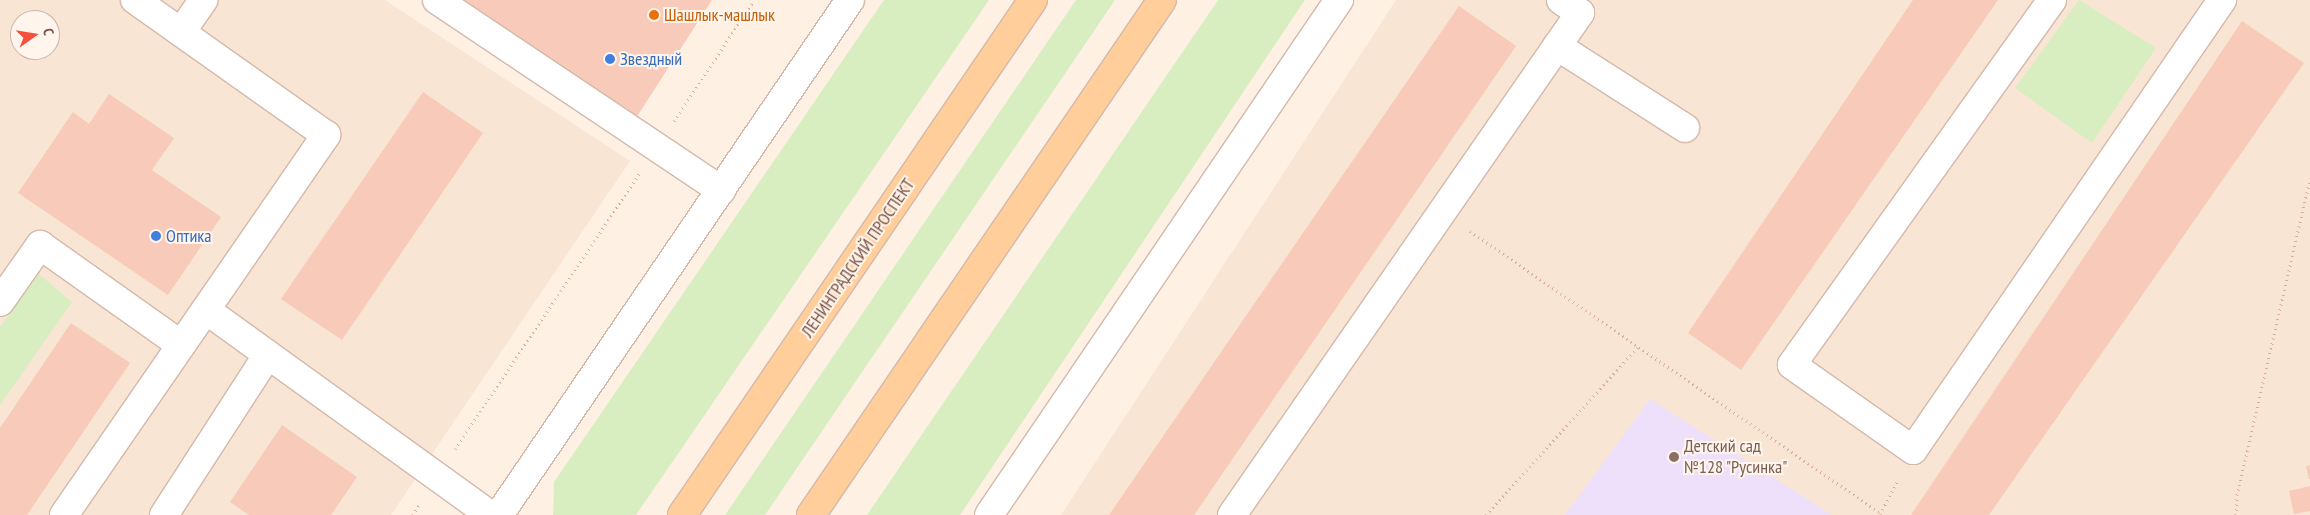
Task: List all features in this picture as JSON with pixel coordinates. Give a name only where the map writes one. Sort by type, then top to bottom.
[{"type":"main road","name":"ЛЕНИНГРАДСКИЙ ПРОСПЕКТ","points":[[682,515],[1033,0]]},
{"type":"main road","points":[[811,515],[1162,0]]},
{"type":"street","points":[[64,515],[326,135],[135,0]]},
{"type":"street","points":[[181,32],[203,0]]},
{"type":"street","points":[[437,0],[722,190]]},
{"type":"street","points":[[499,515],[850,0]]},
{"type":"street","points":[[989,515],[1339,0]]},
{"type":"street","points":[[2052,0],[1792,365],[1913,450],[2222,0]]},
{"type":"street","points":[[1232,515],[1557,46],[1577,4]]},
{"type":"street","points":[[1557,46],[1685,128]]},
{"type":"street","points":[[0,302],[40,245],[181,345]]},
{"type":"street","points":[[206,310],[436,479],[490,515]]},
{"type":"street","points":[[164,515],[267,356]]},
{"type":"path","points":[[413,515],[754,0]]},
{"type":"path","points":[[2236,515],[2237,495],[2310,178]]},
{"type":"path","points":[[1442,212],[1880,514],[1913,450]]},
{"type":"path","points":[[1486,515],[1638,347]]},
{"type":"shaded area","points":[[0,0],[385,0],[630,161],[391,515],[0,515]]},
{"type":"shaded area","points":[[1396,0],[2310,0],[2310,515],[1061,515]]},
{"type":"shaded area","name":"Детский сад №128 \"Русинка\"","points":[[1650,399],[1832,515],[1565,515]]},
{"type":"green space","points":[[884,0],[989,0],[636,515],[553,515],[554,482]]},
{"type":"green space","points":[[1076,0],[1115,0],[765,515],[725,515]]},
{"type":"green space","points":[[1218,0],[1305,0],[960,515],[867,515]]},
{"type":"green space","points":[[2079,0],[2156,48],[2092,143],[2015,88]]},
{"type":"green space","points":[[39,274],[72,302],[0,405],[0,327]]},
{"type":"building","name":"Звездный","points":[[457,0],[712,0],[636,118]]},
{"type":"building","points":[[1913,0],[1998,0],[1741,370],[1688,333]]},
{"type":"building","points":[[1459,6],[1516,46],[1194,515],[1109,515]]},
{"type":"building","points":[[2242,21],[2304,63],[1989,515],[1911,515]]},
{"type":"building","points":[[423,92],[483,133],[342,340],[281,299]]},
{"type":"building","points":[[109,94],[174,138],[152,170],[221,217],[168,295],[18,193],[73,112],[89,124]]},
{"type":"building","points":[[71,323],[130,363],[27,515],[0,515],[0,428]]},
{"type":"building","points":[[282,425],[357,477],[331,515],[249,515],[230,502]]},
{"type":"building","points":[[2310,465],[2310,479],[2309,479],[2306,466]]},
{"type":"building","points":[[2310,486],[2310,511],[2294,514],[2289,491]]},
{"type":"place","name":"Шашлык-машлык","points":[[654,15]]},
{"type":"place","name":"Звездный","points":[[610,59]]},
{"type":"place","name":"Оптика","points":[[156,236]]},
{"type":"place","name":"Детский сад №128 \"Русинка\"","points":[[1674,457]]}]
